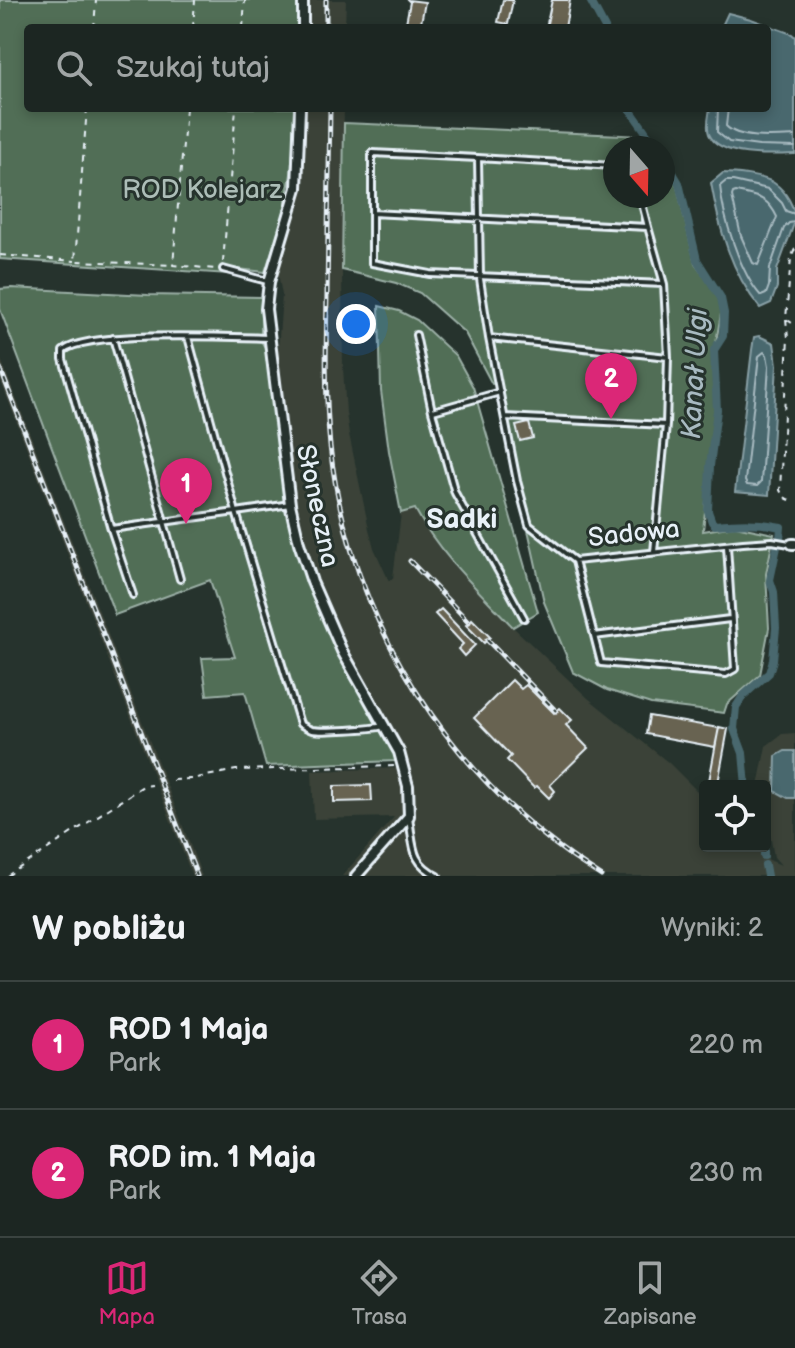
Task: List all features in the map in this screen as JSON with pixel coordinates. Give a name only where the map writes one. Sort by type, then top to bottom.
[{"type":"street","points":[[303,0],[303,24]]},
{"type":"street","name":"Słoneczna","points":[[300,112],[297,188],[269,282],[266,309],[290,504],[312,582],[342,651],[399,752],[408,786],[409,816]]},
{"type":"street","points":[[356,876],[409,816]]},
{"type":"lane","points":[[603,165],[372,153],[372,263],[430,274],[664,284]]},
{"type":"lane","name":"Sadowa","points":[[478,158],[480,277],[517,481],[529,525],[575,561],[772,541],[794,544]]},
{"type":"lane","points":[[643,208],[664,284],[668,357],[666,425],[654,552]]},
{"type":"lane","points":[[372,213],[648,227]]},
{"type":"lane","points":[[223,269],[269,282]]},
{"type":"lane","points":[[416,335],[432,411],[455,493],[524,618]]},
{"type":"lane","points":[[188,337],[236,512],[300,724],[318,730],[384,726]]},
{"type":"lane","points":[[133,595],[111,529],[63,351],[113,338],[269,338]]},
{"type":"lane","points":[[113,338],[180,579]]},
{"type":"lane","points":[[489,338],[668,357]]},
{"type":"lane","points":[[432,411],[500,392]]},
{"type":"lane","points":[[505,417],[666,425]]},
{"type":"lane","points":[[111,529],[290,504]]},
{"type":"lane","points":[[575,561],[601,663],[726,674],[735,669],[727,545]]},
{"type":"lane","points":[[594,636],[732,618]]},
{"type":"lane","points":[[409,816],[417,860],[438,876]]},
{"type":"path","points":[[94,24],[96,0]]},
{"type":"path","points":[[193,24],[195,0]]},
{"type":"path","points":[[243,24],[245,0]]},
{"type":"path","points":[[75,261],[87,112]]},
{"type":"path","points":[[173,265],[186,112]]},
{"type":"path","points":[[0,255],[223,269],[236,112]]},
{"type":"path","points":[[795,249],[791,258],[786,319],[788,338],[780,490],[788,500],[795,501]]},
{"type":"path","points":[[786,319],[795,325]]},
{"type":"path","points":[[173,780],[236,770],[403,766]]},
{"type":"path","points":[[7,876],[143,786],[152,785]]},
{"type":"shaded area","points":[[305,0],[346,0],[345,24],[305,24]]},
{"type":"shaded area","points":[[303,112],[344,112],[342,270],[346,413],[369,529],[389,581],[393,578],[401,513],[415,509],[454,566],[513,627],[588,698],[669,763],[699,793],[699,852],[759,852],[781,865],[774,857],[771,840],[771,780],[759,780],[766,746],[782,734],[795,733],[795,876],[342,876],[394,817],[314,819],[312,771],[399,768],[406,761],[397,738],[346,653],[321,596],[301,531],[290,476],[279,394],[282,295],[278,273],[297,198]]},
{"type":"shaded area","points":[[0,357],[202,876],[192,876],[0,379]]},
{"type":"green space","name":"ROD Kolejarz","points":[[0,0],[300,0],[299,24],[24,24],[24,112],[296,112],[291,174],[283,217],[265,272],[230,268],[229,274],[0,259]]},
{"type":"green space","points":[[344,123],[645,136],[603,136],[603,208],[675,208],[675,178],[695,263],[718,295],[722,308],[713,359],[715,410],[703,531],[735,526],[774,534],[766,574],[769,628],[760,675],[727,704],[724,713],[651,704],[607,690],[573,672],[544,602],[515,487],[521,485],[501,383],[492,384],[465,333],[420,293],[396,283],[342,270]]},
{"type":"green space","points":[[0,289],[261,297],[261,341],[266,349],[284,490],[296,545],[324,619],[398,756],[395,761],[266,766],[245,692],[207,695],[202,658],[235,657],[210,580],[115,615],[0,309]]},
{"type":"green space","points":[[379,306],[417,320],[456,356],[473,387],[538,612],[513,627],[448,557],[415,509],[401,513],[381,391]]},
{"type":"water","points":[[728,13],[765,24],[723,24]]},
{"type":"water","points":[[771,26],[792,34],[795,37],[795,154],[735,151],[715,142],[709,134],[710,112],[771,112]]},
{"type":"water","points":[[723,173],[749,175],[774,183],[782,190],[793,210],[795,221],[777,270],[777,287],[771,303],[760,308],[741,280],[722,233],[711,183]]},
{"type":"water","points":[[754,337],[774,343],[777,365],[769,495],[735,492]]},
{"type":"water","points":[[785,751],[795,751],[795,798],[775,791],[776,756]]},
{"type":"building","points":[[408,0],[425,2],[421,24],[406,24]]},
{"type":"building","points":[[503,0],[513,0],[508,24],[498,22]]},
{"type":"building","points":[[552,0],[570,0],[566,24],[547,24]]},
{"type":"building","points":[[529,423],[533,438],[520,441],[516,426]]},
{"type":"building","points":[[441,609],[475,645],[464,656],[458,649],[463,644],[435,614]]},
{"type":"building","points":[[472,619],[490,637],[484,643],[466,625]]},
{"type":"building","points":[[512,680],[521,689],[526,685],[554,713],[560,708],[572,720],[566,725],[588,748],[550,785],[555,791],[549,798],[537,786],[534,788],[507,760],[511,756],[474,718]]},
{"type":"building","points":[[649,716],[719,728],[715,747],[646,734]]},
{"type":"building","points":[[719,727],[728,729],[719,780],[709,780]]},
{"type":"building","points":[[371,785],[372,801],[334,802],[334,786]]},
{"type":"waterway","name":"Kanał Ulgi","points":[[590,0],[603,24]]},
{"type":"waterway","name":"Kanał Ulgi","points":[[632,112],[649,136]]},
{"type":"waterway","name":"Kanał Ulgi","points":[[675,176],[697,260],[721,298],[724,313],[723,336],[714,350],[717,410],[708,511],[715,525],[748,523],[781,527],[780,539]]},
{"type":"waterway","points":[[745,780],[743,753],[734,729],[736,707],[743,696],[769,673],[773,660],[776,628],[774,592],[770,580],[777,547]]},
{"type":"waterway","points":[[765,865],[767,876]]},
{"type":"railway","points":[[326,0],[326,24]]},
{"type":"railway","points":[[330,112],[326,352],[328,427],[341,511],[360,575],[385,635],[417,692],[455,745],[498,794],[547,838],[601,876]]},
{"type":"railway","points":[[0,368],[197,876]]},
{"type":"railway","points":[[410,561],[469,622]]},
{"type":"railway","points":[[487,640],[556,711]]},
{"type":"place","name":"ROD im. 1 Maja","points":[[611,419]]},
{"type":"place","name":"ROD 1 Maja","points":[[186,524]]},
{"type":"district","name":"Sadki","points":[[462,519]]}]
